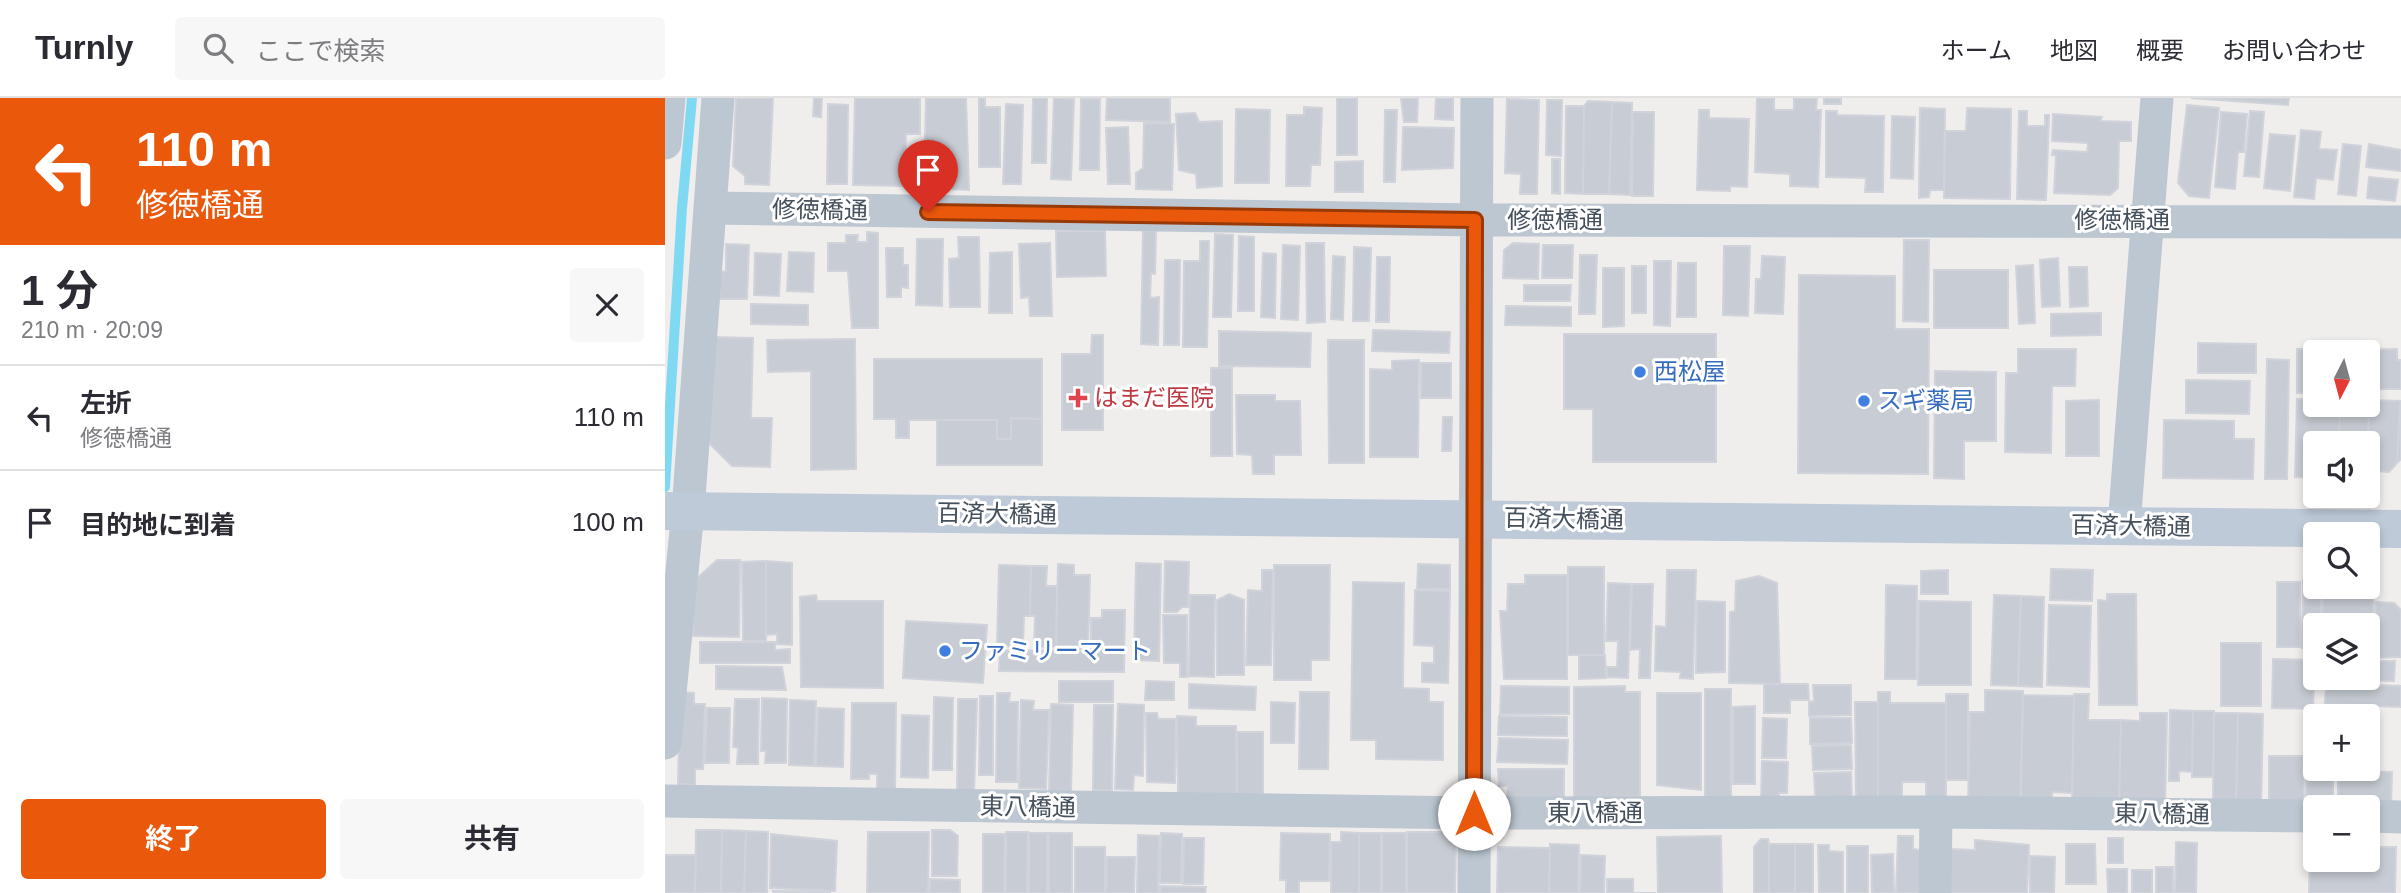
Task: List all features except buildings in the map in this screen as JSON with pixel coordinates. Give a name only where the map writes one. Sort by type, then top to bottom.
[{"type":"street","points":[[665,143],[669,98]]},
{"type":"street","points":[[665,743],[679,511],[710,208],[718,98]]},
{"type":"street","points":[[1473,893],[1477,98]]},
{"type":"street","points":[[2124,526],[2157,98]]},
{"type":"street","name":"修徳橋通","points":[[710,208],[1475,220],[2401,222]]},
{"type":"street","name":"百済大橋通","points":[[679,511],[2401,529]]},
{"type":"street","name":"東八橋通","points":[[665,801],[1474,814],[1936,812],[2303,816]]},
{"type":"street","points":[[1935,893],[1936,812]]},
{"type":"street","points":[[2380,816],[2401,817]]},
{"type":"waterway","points":[[665,487],[682,208],[692,98]]},
{"type":"place","name":"西松屋","points":[[1640,372]]},
{"type":"place","name":"はまだ医院","points":[[1078,398]]},
{"type":"place","name":"スギ薬局","points":[[1864,401]]},
{"type":"place","name":"ファミリーマート","points":[[945,651]]},
{"type":"route","points":[[928,212],[1475,220],[1474,814]]}]
